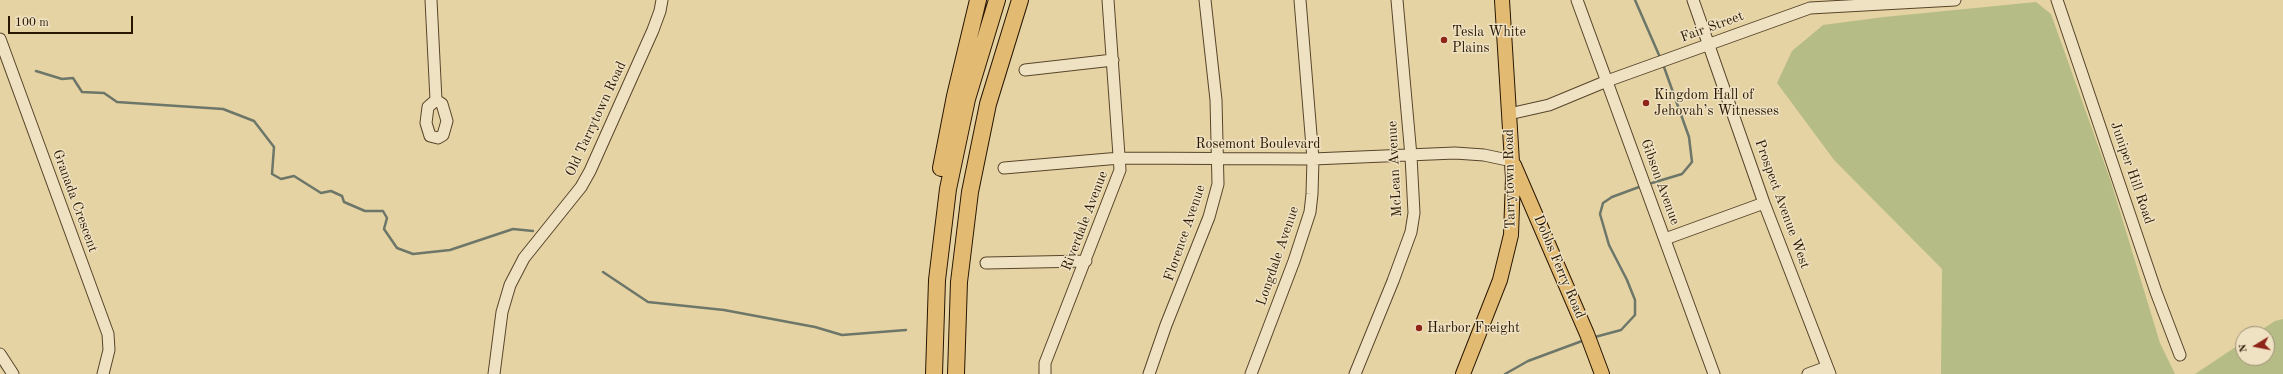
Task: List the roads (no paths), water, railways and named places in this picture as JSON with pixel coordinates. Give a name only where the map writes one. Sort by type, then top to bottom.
[{"type":"highway","points":[[934,372],[930,280],[934,217],[950,119],[978,0]]},
{"type":"highway","points":[[934,372],[937,280],[948,189],[967,99],[997,0]]},
{"type":"highway","points":[[956,374],[959,282],[970,192],[990,97],[1020,0]]},
{"type":"main road","name":"Tarrytown Road","points":[[1463,374],[1500,280],[1509,251],[1514,207],[1502,0]]},
{"type":"main road","name":"Dobbs Ferry Road","points":[[1512,161],[1556,261],[1602,374]]},
{"type":"street","points":[[430,0],[436,100]]},
{"type":"street","name":"Old Tarrytown Road","points":[[494,374],[502,312],[510,285],[524,258],[581,187],[590,171],[653,30],[660,11],[662,0]]},
{"type":"street","name":"Riverdale Avenue","points":[[1045,374],[1046,363],[1117,182],[1120,170],[1108,0]]},
{"type":"street","name":"Florence Avenue","points":[[1150,374],[1166,325],[1209,217],[1218,184],[1219,160],[1216,100],[1206,0]]},
{"type":"street","name":"Longdale Avenue","points":[[1251,374],[1294,261],[1310,212],[1313,159],[1300,0]]},
{"type":"street","name":"McLean Avenue","points":[[1354,374],[1393,281],[1411,232],[1414,199],[1398,0]]},
{"type":"street","name":"Gibson Avenue","points":[[1577,0],[1608,81],[1714,374]]},
{"type":"street","name":"Prospect Avenue West","points":[[1693,0],[1764,203],[1828,370]]},
{"type":"street","name":"Fair Street","points":[[1509,114],[1549,105],[1809,4],[1955,0]]},
{"type":"street","name":"Juniper Hill Road","points":[[2057,0],[2156,292],[2180,355]]},
{"type":"street","name":"Granada Crescent","points":[[0,39],[108,334],[109,350],[103,374]]},
{"type":"street","points":[[1025,70],[1113,60]]},
{"type":"street","name":"Rosemont Boulevard","points":[[1004,168],[1120,158],[1219,160],[1313,159],[1454,153],[1484,155],[1512,161]]},
{"type":"street","points":[[1665,240],[1764,203]]},
{"type":"street","points":[[986,263],[1086,261]]},
{"type":"street","points":[[0,354],[13,374]]},
{"type":"street","points":[[1808,374],[1828,370]]},
{"type":"waterway","points":[[1635,0],[1659,55]]},
{"type":"waterway","points":[[1652,183],[1682,174],[1692,162],[1689,137],[1664,67]]},
{"type":"waterway","points":[[36,71],[62,79],[73,78],[82,92],[104,93],[117,102],[223,109],[254,121],[274,147],[272,174],[281,179],[294,176],[321,193],[331,191],[342,196],[344,202],[365,211],[383,211],[387,218],[384,229],[397,248],[413,254],[450,250],[513,229],[533,231]]},
{"type":"waterway","points":[[1595,337],[1621,330],[1635,315],[1635,300],[1627,280],[1609,245],[1600,214],[1603,203],[1612,197],[1639,187]]},
{"type":"waterway","points":[[603,272],[648,302],[724,310],[815,327],[842,335],[906,330]]},
{"type":"waterway","points":[[1505,374],[1528,361],[1582,341]]},
{"type":"place","name":"Tesla White Plains","points":[[1444,40]]},
{"type":"place","name":"Kingdom Hall of Jehovah’s Witnesses","points":[[1646,103]]},
{"type":"place","name":"Harbor Freight","points":[[1419,328]]}]
